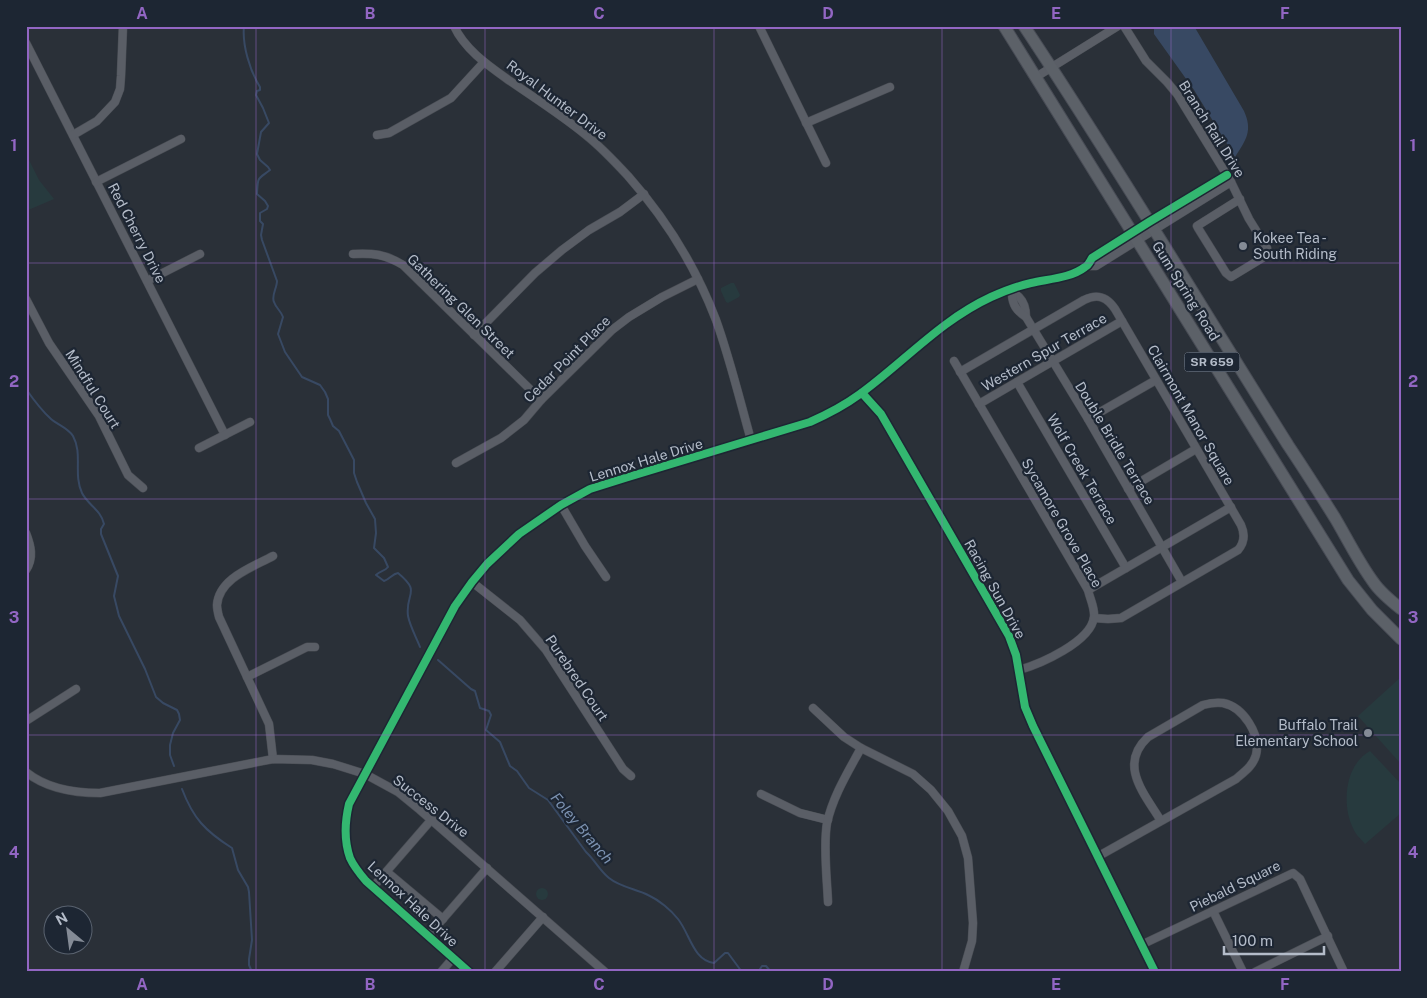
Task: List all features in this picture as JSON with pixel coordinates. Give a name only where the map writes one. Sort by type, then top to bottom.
[{"type":"main road","name":"Gum Spring Road","points":[[1004,26],[1348,580],[1372,610],[1401,639]]},
{"type":"main road","name":"Gum Spring Road","points":[[1024,26],[1052,67],[1335,518],[1369,576],[1385,596],[1401,609]]},
{"type":"street","points":[[73,135],[97,122],[115,102],[120,89],[123,26]]},
{"type":"street","name":"Royal Hunter Drive","points":[[454,26],[461,39],[484,62],[587,136],[610,157],[644,194],[664,220],[698,279],[722,337],[751,440]]},
{"type":"street","points":[[759,26],[826,163]]},
{"type":"street","points":[[1036,77],[1118,26]]},
{"type":"street","name":"Branch Rail Drive","points":[[1124,26],[1146,61],[1177,94],[1229,179],[1240,199],[1249,219],[1267,248],[1268,253],[1264,257],[1231,277],[1226,273],[1198,226],[1240,199]]},
{"type":"street","name":"Red Cherry Drive","points":[[26,43],[225,435]]},
{"type":"street","points":[[377,135],[389,133],[450,98],[484,62]]},
{"type":"street","points":[[806,123],[890,88]]},
{"type":"street","points":[[96,182],[182,139]]},
{"type":"street","name":"Lennox Hale Drive","points":[[469,972],[373,887],[356,869],[350,858],[346,839],[346,817],[349,804],[448,617],[487,564],[519,534],[561,505],[590,489],[810,422],[832,412],[862,393],[947,323],[973,306],[1011,291],[1069,274],[1087,266],[1092,258],[1134,237],[1229,179]]},
{"type":"street","points":[[474,335],[535,273],[562,250],[644,194]]},
{"type":"street","name":"Gathering Glen Street","points":[[352,254],[370,253],[385,256],[403,265],[541,400]]},
{"type":"street","points":[[147,281],[200,254]]},
{"type":"street","name":"Cedar Point Place","points":[[456,463],[501,438],[524,420],[541,400],[612,330],[629,317],[662,297],[698,279]]},
{"type":"street","name":"Double Bridle Terrace","points":[[1011,291],[1012,301],[1020,313],[1026,316],[1182,582]]},
{"type":"street","name":"Clairmont Manor Square","points":[[960,372],[1084,300],[1096,296],[1108,300],[1243,529],[1244,539],[1241,546],[1234,553],[1121,618],[1108,620],[1094,618]]},
{"type":"street","name":"Mindful Court","points":[[26,299],[49,343],[99,416],[128,475],[143,488]]},
{"type":"street","name":"Western Spur Terrace","points":[[979,404],[1122,321]]},
{"type":"street","name":"Sycamore Grove Place","points":[[954,361],[1088,590],[1094,618]]},
{"type":"street","points":[[1088,419],[1156,380]]},
{"type":"street","name":"Wolf Creek Terrace","points":[[1017,382],[1126,568]]},
{"type":"street","name":"Racing Sun Drive","points":[[862,393],[881,414],[1009,636],[1016,656],[1026,707],[1033,726],[1155,972]]},
{"type":"street","points":[[199,448],[250,422]]},
{"type":"street","points":[[1128,489],[1196,449]]},
{"type":"street","points":[[561,505],[606,577]]},
{"type":"street","points":[[1088,590],[1231,507]]},
{"type":"street","points":[[26,533],[30,544],[31,556],[26,570]]},
{"type":"street","points":[[273,556],[231,579],[224,587],[217,604],[219,617],[269,724],[273,759]]},
{"type":"street","name":"Purebred Court","points":[[472,582],[520,620],[546,650],[623,770],[631,776]]},
{"type":"street","points":[[1019,670],[1035,666],[1076,642],[1084,636],[1094,618]]},
{"type":"street","points":[[247,677],[307,647],[315,647]]},
{"type":"street","points":[[26,721],[76,689]]},
{"type":"street","points":[[1097,857],[1161,821],[1246,772],[1256,755],[1257,743],[1247,720],[1240,712],[1224,703],[1213,702],[1203,705],[1148,737],[1143,742],[1137,752],[1134,763],[1135,775],[1161,821]]},
{"type":"street","points":[[813,708],[834,728],[862,748],[913,774],[931,790],[948,811],[962,836],[968,858],[973,923],[972,941],[964,972]]},
{"type":"street","points":[[828,902],[826,849],[828,820],[837,795],[862,748]]},
{"type":"street","name":"Success Drive","points":[[26,772],[52,786],[80,793],[100,793],[273,759],[312,760],[365,774],[398,792],[432,820],[543,917],[596,969],[605,972]]},
{"type":"street","points":[[761,794],[800,813],[828,820]]},
{"type":"street","points":[[373,887],[432,820]]},
{"type":"street","points":[[428,936],[487,868]]},
{"type":"street","points":[[387,872],[443,919]]},
{"type":"street","name":"Piebald Square","points":[[1141,945],[1293,873],[1300,879],[1344,970],[1343,972]]},
{"type":"street","points":[[1213,911],[1243,972]]},
{"type":"street","points":[[495,972],[543,917]]},
{"type":"street","points":[[1255,972],[1328,936]]},
{"type":"street","points":[[441,972],[453,958]]},
{"type":"green space","points":[[26,154],[39,180],[54,199],[26,211]]},
{"type":"green space","points":[[734,283],[740,295],[728,303],[721,288]]},
{"type":"green space","points":[[1401,677],[1401,764],[1358,716]]},
{"type":"green space","points":[[1370,751],[1401,784],[1401,813],[1365,844],[1355,832],[1350,820],[1347,792],[1348,782],[1355,765]]},
{"type":"green space","points":[[544,888],[547,889],[547,899],[540,900],[537,899],[536,892],[537,889]]},
{"type":"water","points":[[1154,26],[1194,26],[1247,118],[1247,135],[1235,157],[1194,90],[1154,34]]},
{"type":"waterway","name":"Foley Branch","points":[[244,26],[244,41],[248,58],[260,87],[256,95],[269,123],[261,132],[257,154],[270,170],[259,179],[257,194],[268,206],[267,209],[260,213],[260,221],[263,224],[261,235],[277,281],[273,300],[283,317],[278,334],[285,352],[302,377],[320,385],[325,392],[328,399],[328,415],[333,426],[339,431],[354,460],[354,473],[357,482],[375,519],[374,548],[384,558],[388,567],[376,575],[384,581],[398,573],[409,585],[411,593],[408,616],[420,647]]},
{"type":"waterway","points":[[26,389],[48,416],[71,433],[76,443],[79,486],[82,493],[102,519],[104,524],[101,534],[118,576],[114,596],[119,616],[145,669],[156,697],[177,710],[179,714],[180,720],[173,733],[170,745],[170,755],[174,766]]},
{"type":"waterway","name":"Foley Branch","points":[[438,660],[475,691],[480,708],[489,711],[491,715],[486,730],[500,742],[510,766],[517,771],[529,788],[548,800],[586,852],[606,875],[618,884],[643,893],[660,902],[678,919],[701,957],[714,963],[725,953],[728,953],[742,972]]},
{"type":"waterway","points":[[182,789],[201,823],[214,836],[232,848],[238,870],[248,887],[252,940],[249,965],[252,972]]},
{"type":"waterway","name":"Foley Branch","points":[[758,972],[762,966],[766,966],[771,972]]},
{"type":"cycle path","points":[[469,972],[366,881],[350,858],[346,838],[346,824],[349,804],[455,606],[487,564],[519,534],[561,505],[590,489],[810,422],[830,413],[860,394],[939,329],[973,306],[1016,287],[1066,276],[1079,271],[1088,265],[1092,258],[1227,175]]},
{"type":"cycle path","points":[[862,393],[881,414],[1009,636],[1016,655],[1025,707],[1033,726],[1155,972]]},
{"type":"place","name":"Kokee Tea - South Riding","points":[[1243,246]]},
{"type":"place","name":"Buffalo Trail Elementary School","points":[[1368,733]]}]
